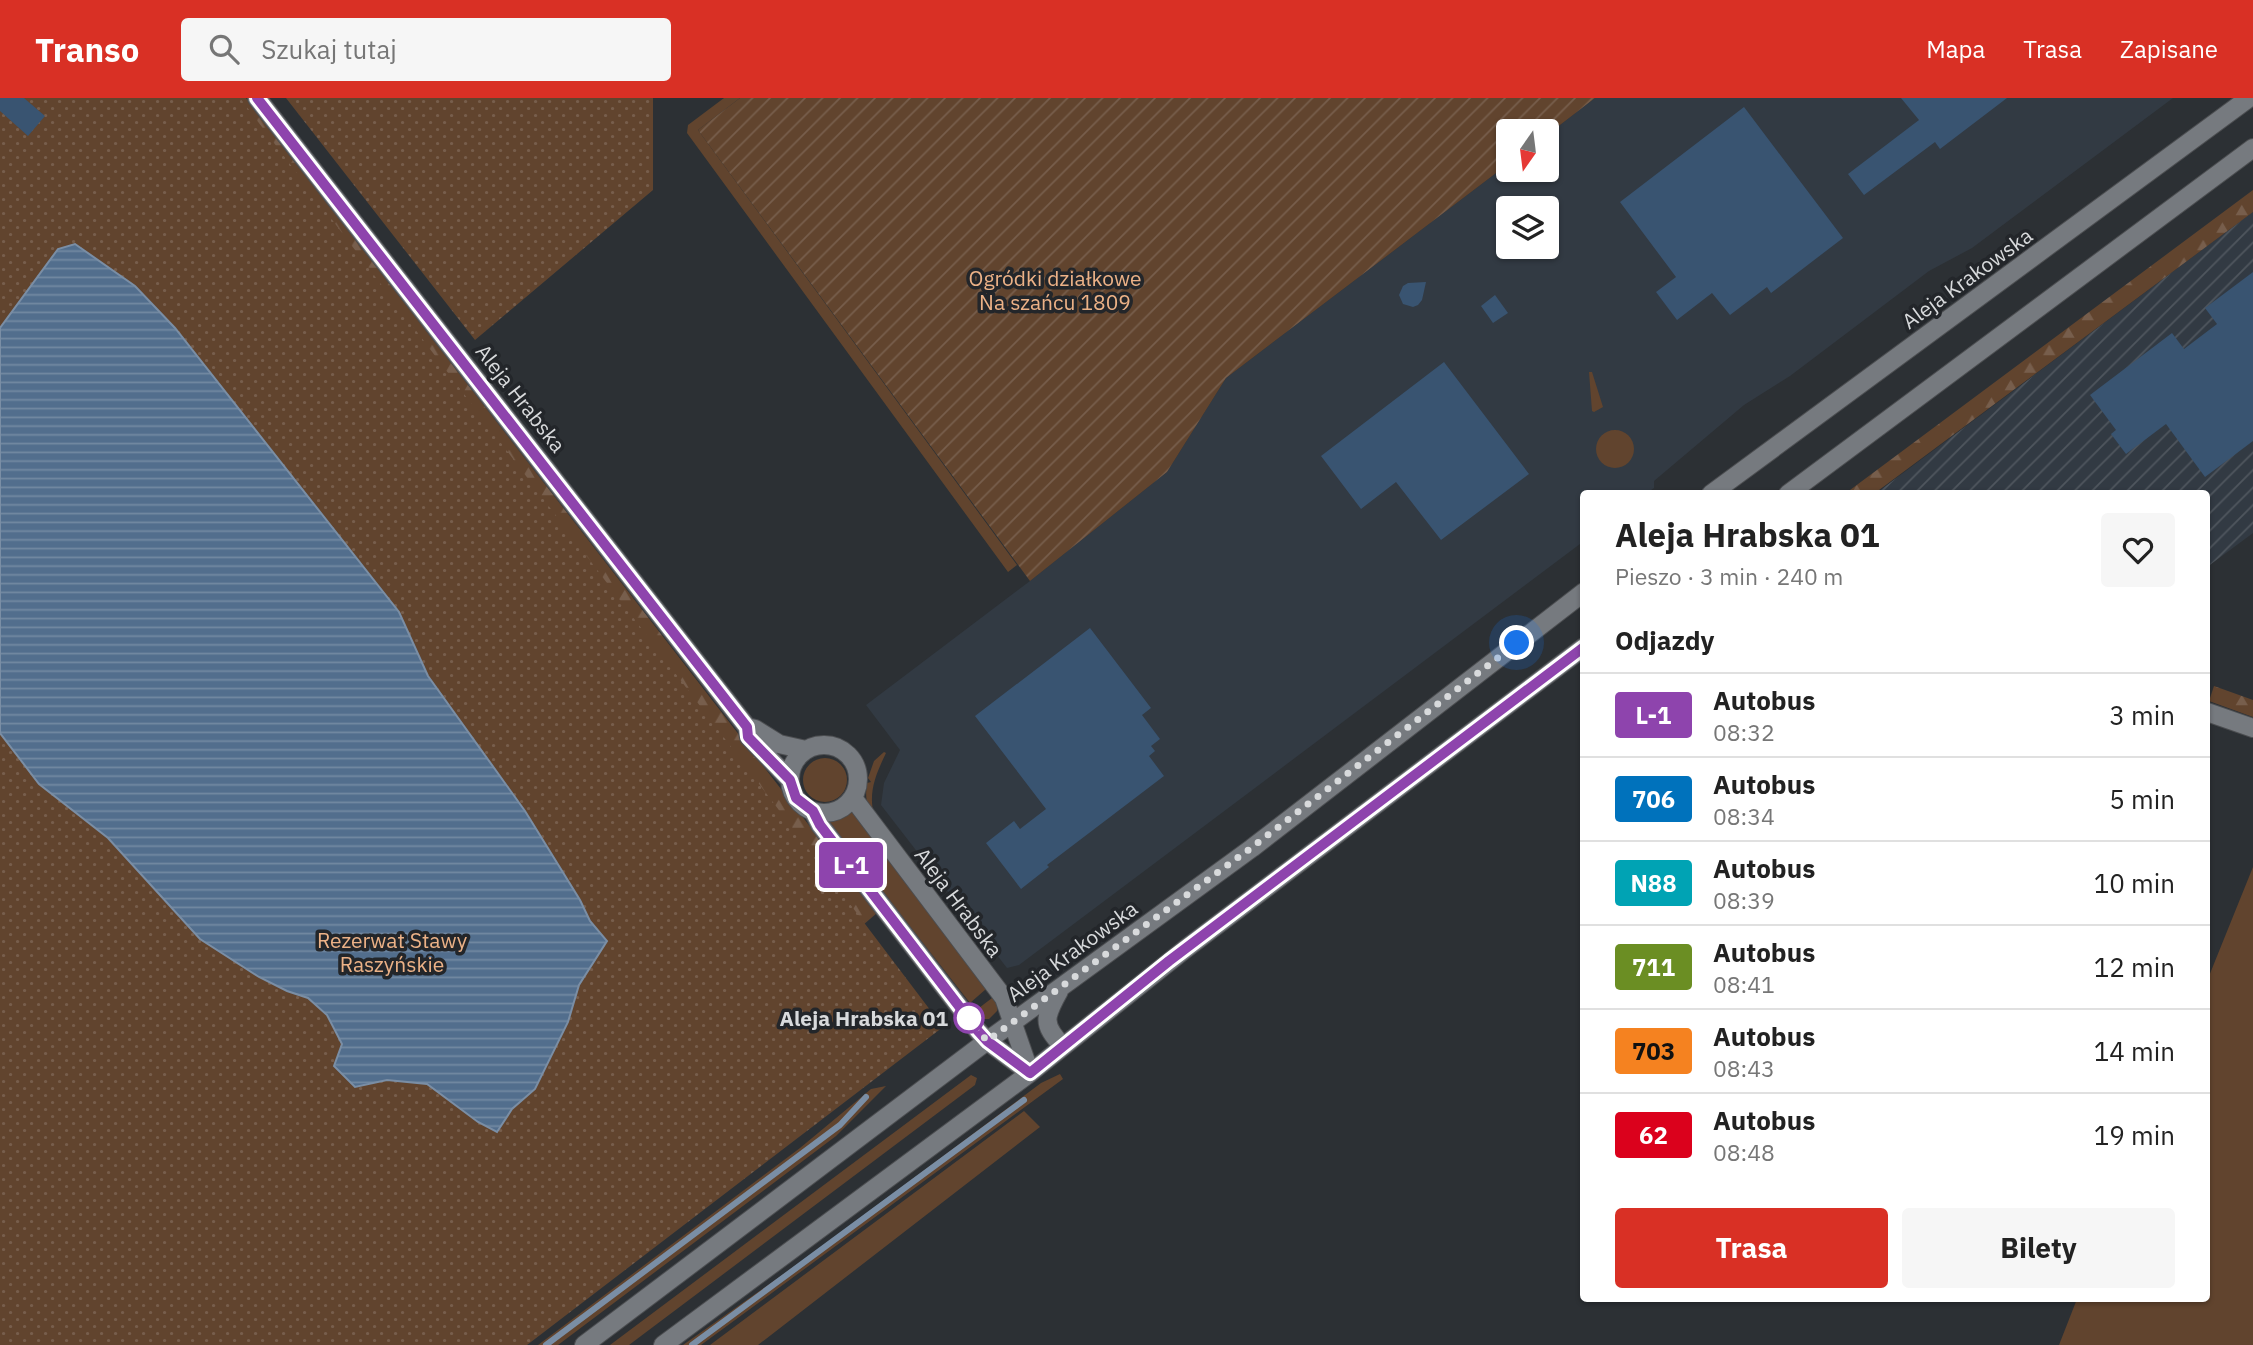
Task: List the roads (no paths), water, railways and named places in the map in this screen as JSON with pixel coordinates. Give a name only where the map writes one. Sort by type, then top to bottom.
[{"type":"main road","name":"Aleja Hrabska","points":[[257,98],[747,727],[748,737],[790,780]]},
{"type":"main road","name":"Aleja Krakowska","points":[[1716,490],[2249,98]]},
{"type":"main road","points":[[1793,490],[2253,148]]},
{"type":"main road","name":"Aleja Krakowska","points":[[584,1345],[987,1041],[1251,848],[1580,595]]},
{"type":"main road","points":[[663,1345],[1030,1073],[1195,941],[1580,650]]},
{"type":"main road","points":[[2210,713],[2253,729]]},
{"type":"main road","name":"Aleja Hrabska","points":[[747,727],[779,744],[806,750]]},
{"type":"main road","points":[[813,811],[837,811],[853,798],[858,783],[859,774],[852,758],[845,751],[830,745],[814,746],[794,762],[790,780],[796,798],[813,811],[820,825],[987,1041],[1030,1073]]},
{"type":"main road","name":"Aleja Hrabska","points":[[853,798],[930,904],[1004,998],[1030,1073]]},
{"type":"main road","points":[[1061,988],[1046,1017],[1049,1030],[1063,1046]]},
{"type":"water","points":[[75,244],[135,286],[175,328],[399,612],[428,676],[525,811],[590,921],[607,941],[579,985],[568,1022],[535,1089],[512,1109],[497,1132],[478,1122],[427,1084],[387,1080],[355,1087],[334,1066],[342,1044],[327,1015],[308,998],[259,977],[200,939],[108,838],[39,784],[0,733],[0,328],[58,249]]},
{"type":"waterway","points":[[546,1345],[840,1125],[866,1097]]},
{"type":"waterway","points":[[692,1345],[1024,1100]]},
{"type":"place","name":"Aleja Hrabska 01","points":[[969,1018]]},
{"type":"park label","name":"Ogródki działkowe Na szańcu 1809","points":[[1055,290]]},
{"type":"park label","name":"Rezerwat Stawy Raszyńskie","points":[[392,952]]}]
